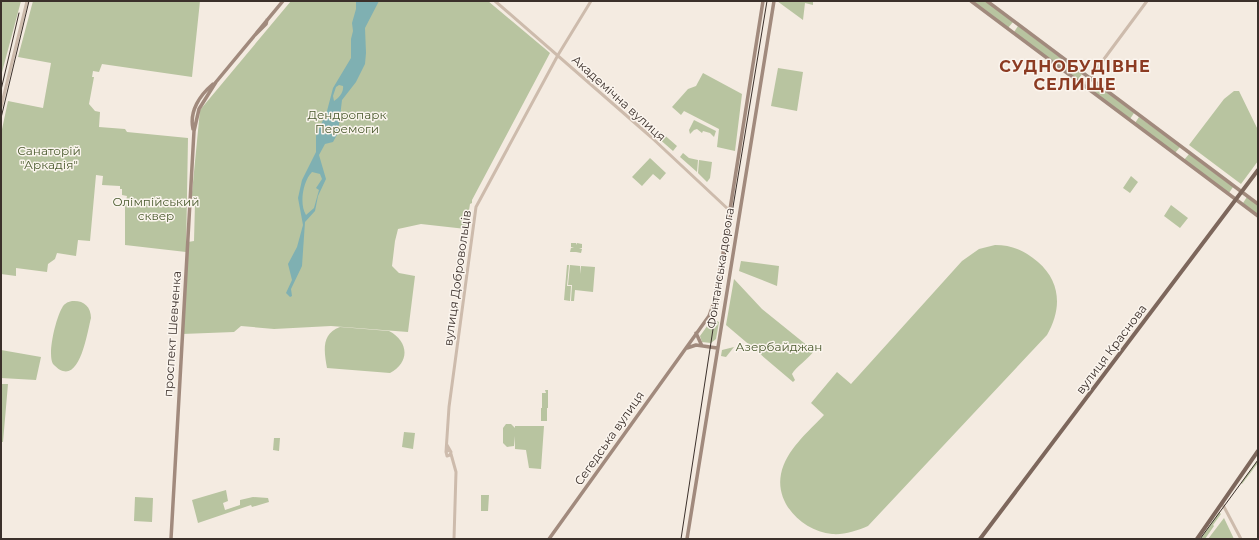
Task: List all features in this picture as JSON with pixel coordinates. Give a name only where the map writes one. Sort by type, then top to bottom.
[{"type":"main road","name":"проспект Шевченка","points":[[171,539],[194,131],[199,109],[216,82],[284,1]]},
{"type":"main road","name":"Фонтанська дорога","points":[[709,316],[713,305],[722,260],[763,1]]},
{"type":"main road","name":"Фонтанська дорога","points":[[687,539],[774,1]]},
{"type":"main road","points":[[971,1],[1258,216]]},
{"type":"main road","points":[[987,1],[1258,204]]},
{"type":"main road","name":"вулиця Краснова","points":[[980,539],[1258,170]]},
{"type":"main road","name":"Сегедська вулиця","points":[[549,539],[709,316]]},
{"type":"main road","points":[[696,333],[702,346]]},
{"type":"main road","points":[[685,349],[692,346],[717,348]]},
{"type":"main road","points":[[1197,539],[1258,451]]},
{"type":"street","points":[[1,107],[27,1]]},
{"type":"street","name":"Академічна вулиця","points":[[495,1],[651,137],[729,210]]},
{"type":"street","name":"вулиця Добровольців","points":[[454,539],[456,472],[452,459],[447,451],[446,443],[449,407],[476,207],[558,55],[591,1]]},
{"type":"street","points":[[1084,86],[1147,1]]},
{"type":"street","points":[[1222,503],[1241,539]]},
{"type":"green space","points":[[1,1],[21,1],[1,76]]},
{"type":"green space","points":[[33,1],[200,1],[192,77],[102,64],[99,72],[93,71],[92,77],[94,77],[89,104],[95,111],[100,112],[99,127],[125,129],[127,132],[188,138],[186,252],[125,245],[125,206],[127,196],[122,195],[122,189],[120,189],[120,186],[102,185],[103,176],[96,175],[90,241],[78,240],[76,256],[57,253],[55,259],[48,264],[47,272],[16,268],[16,276],[1,274],[1,134],[8,101],[43,108],[51,63],[18,57]]},
{"type":"green space","name":"Дендропарк Перемоги","points":[[291,1],[488,1],[550,53],[472,200],[472,203],[470,204],[466,229],[421,224],[398,229],[392,266],[399,273],[415,276],[408,332],[331,326],[274,329],[241,326],[234,332],[182,334],[188,242],[194,241],[195,203],[191,203],[200,110]]},
{"type":"green space","points":[[777,1],[813,1],[813,5],[805,3],[803,20]]},
{"type":"green space","points":[[973,1],[985,1],[1013,22],[1008,28]]},
{"type":"green space","points":[[1018,26],[1082,74],[1078,80],[1014,32]]},
{"type":"green space","points":[[778,68],[803,72],[797,111],[771,106]]},
{"type":"green space","points":[[703,73],[742,94],[735,151],[717,147],[719,129],[684,111],[681,115],[672,107],[688,89],[696,86]]},
{"type":"green space","points":[[1094,83],[1134,113],[1130,119],[1089,89]]},
{"type":"green space","points":[[1234,91],[1239,91],[1258,130],[1258,161],[1241,184],[1189,145],[1224,99]]},
{"type":"green space","points":[[1139,117],[1180,147],[1175,153],[1135,123]]},
{"type":"green space","points":[[694,120],[716,131],[714,137],[710,133],[703,131],[702,133],[697,129],[690,134],[689,130]]},
{"type":"green space","points":[[661,132],[677,146],[673,151],[657,137]]},
{"type":"green space","points":[[683,153],[689,158],[698,160],[697,172],[680,157]]},
{"type":"green space","points":[[1189,154],[1233,187],[1229,193],[1184,160]]},
{"type":"green space","points":[[650,158],[666,173],[660,180],[653,174],[642,186],[632,177]]},
{"type":"green space","points":[[699,160],[712,162],[710,178],[707,182],[698,173]]},
{"type":"green space","points":[[1131,176],[1138,182],[1130,193],[1123,188]]},
{"type":"green space","points":[[1247,197],[1258,206],[1258,215],[1243,203]]},
{"type":"green space","points":[[1171,205],[1188,218],[1180,228],[1164,216]]},
{"type":"green space","points":[[571,243],[576,243],[576,245],[577,243],[582,244],[582,248],[579,248],[582,249],[581,253],[570,252],[571,248],[574,248],[571,247]]},
{"type":"green space","points":[[995,245],[1013,247],[1023,252],[1038,262],[1051,278],[1057,296],[1057,306],[1052,325],[1047,335],[868,526],[859,530],[841,534],[832,534],[811,528],[802,522],[793,514],[787,505],[782,496],[780,485],[784,465],[793,449],[824,415],[811,403],[837,372],[851,384],[962,261],[979,249]]},
{"type":"green space","points":[[741,261],[779,266],[777,286],[739,271]]},
{"type":"green space","points":[[567,265],[569,265],[567,286],[571,286],[570,301],[564,300]]},
{"type":"green space","points":[[570,265],[580,266],[580,274],[581,266],[595,267],[593,292],[575,290],[574,301],[571,301],[572,285],[568,285]]},
{"type":"green space","name":"Азербайджан","points":[[734,279],[762,309],[814,351],[792,374],[795,380],[793,382],[726,325]]},
{"type":"green space","points":[[72,301],[80,302],[86,305],[90,310],[91,318],[80,357],[75,366],[69,371],[62,371],[53,364],[51,359],[52,345],[55,327],[60,313],[65,304]]},
{"type":"green space","points":[[714,320],[719,322],[716,339],[711,343],[702,342],[700,336],[710,322]]},
{"type":"green space","points":[[340,327],[389,331],[396,335],[403,346],[404,358],[401,364],[397,369],[390,373],[327,368],[325,344],[330,334]]},
{"type":"green space","points":[[734,347],[726,357],[721,356],[722,350]]},
{"type":"green space","points":[[1,350],[41,357],[36,380],[1,378]]},
{"type":"green space","points":[[1,384],[8,384],[3,442],[1,442]]},
{"type":"green space","points":[[545,390],[548,390],[548,408],[542,408],[542,393],[546,393]]},
{"type":"green space","points":[[541,408],[547,408],[547,421],[541,421]]},
{"type":"green space","points":[[506,424],[511,424],[515,428],[515,426],[544,426],[541,469],[529,468],[526,450],[515,449],[515,436],[514,446],[507,447],[503,443],[503,428]]},
{"type":"green space","points":[[404,432],[415,433],[413,449],[402,447]]},
{"type":"green space","points":[[274,438],[280,438],[279,451],[273,450]]},
{"type":"green space","points":[[1258,459],[1258,463],[1242,484],[1241,483]]},
{"type":"green space","points":[[226,490],[228,501],[223,503],[225,510],[240,505],[240,500],[253,497],[268,498],[269,502],[252,507],[251,505],[198,523],[192,500]]},
{"type":"green space","points":[[481,495],[489,495],[488,511],[481,511]]},
{"type":"green space","points":[[135,497],[153,498],[152,522],[134,521]]},
{"type":"green space","points":[[1219,512],[1221,514],[1205,539],[1200,539]]},
{"type":"green space","points":[[1224,518],[1234,539],[1208,539]]},
{"type":"water","points":[[356,1],[379,1],[365,28],[365,64],[356,82],[342,100],[338,133],[333,142],[325,144],[319,155],[326,179],[318,196],[315,211],[305,222],[302,266],[291,289],[292,296],[290,297],[286,293],[292,280],[288,264],[297,247],[303,225],[298,198],[302,180],[316,152],[316,136],[327,111],[333,88],[351,58],[351,39],[353,31],[352,23],[356,9]],"holes":[[[339,85],[343,86],[343,90],[339,97],[334,101],[333,96],[336,87]],[[312,172],[320,174],[322,179],[316,188],[319,190],[314,208],[306,215],[302,199],[306,181]]]},
{"type":"tram line","points":[[1,118],[29,1]]},
{"type":"tram line","points":[[681,539],[715,316],[767,1]]},
{"type":"tram line","points":[[1,90],[19,13]]},
{"type":"tram line","points":[[1200,539],[1258,460]]},
{"type":"district","name":"СУДНОБУДІВНЕ СЕЛИЩЕ","points":[[1075,75]]},
{"type":"park label","name":"Санаторій \"Аркадія\"","points":[[49,157]]},
{"type":"park label","name":"Олімпійський сквер","points":[[156,208]]}]
